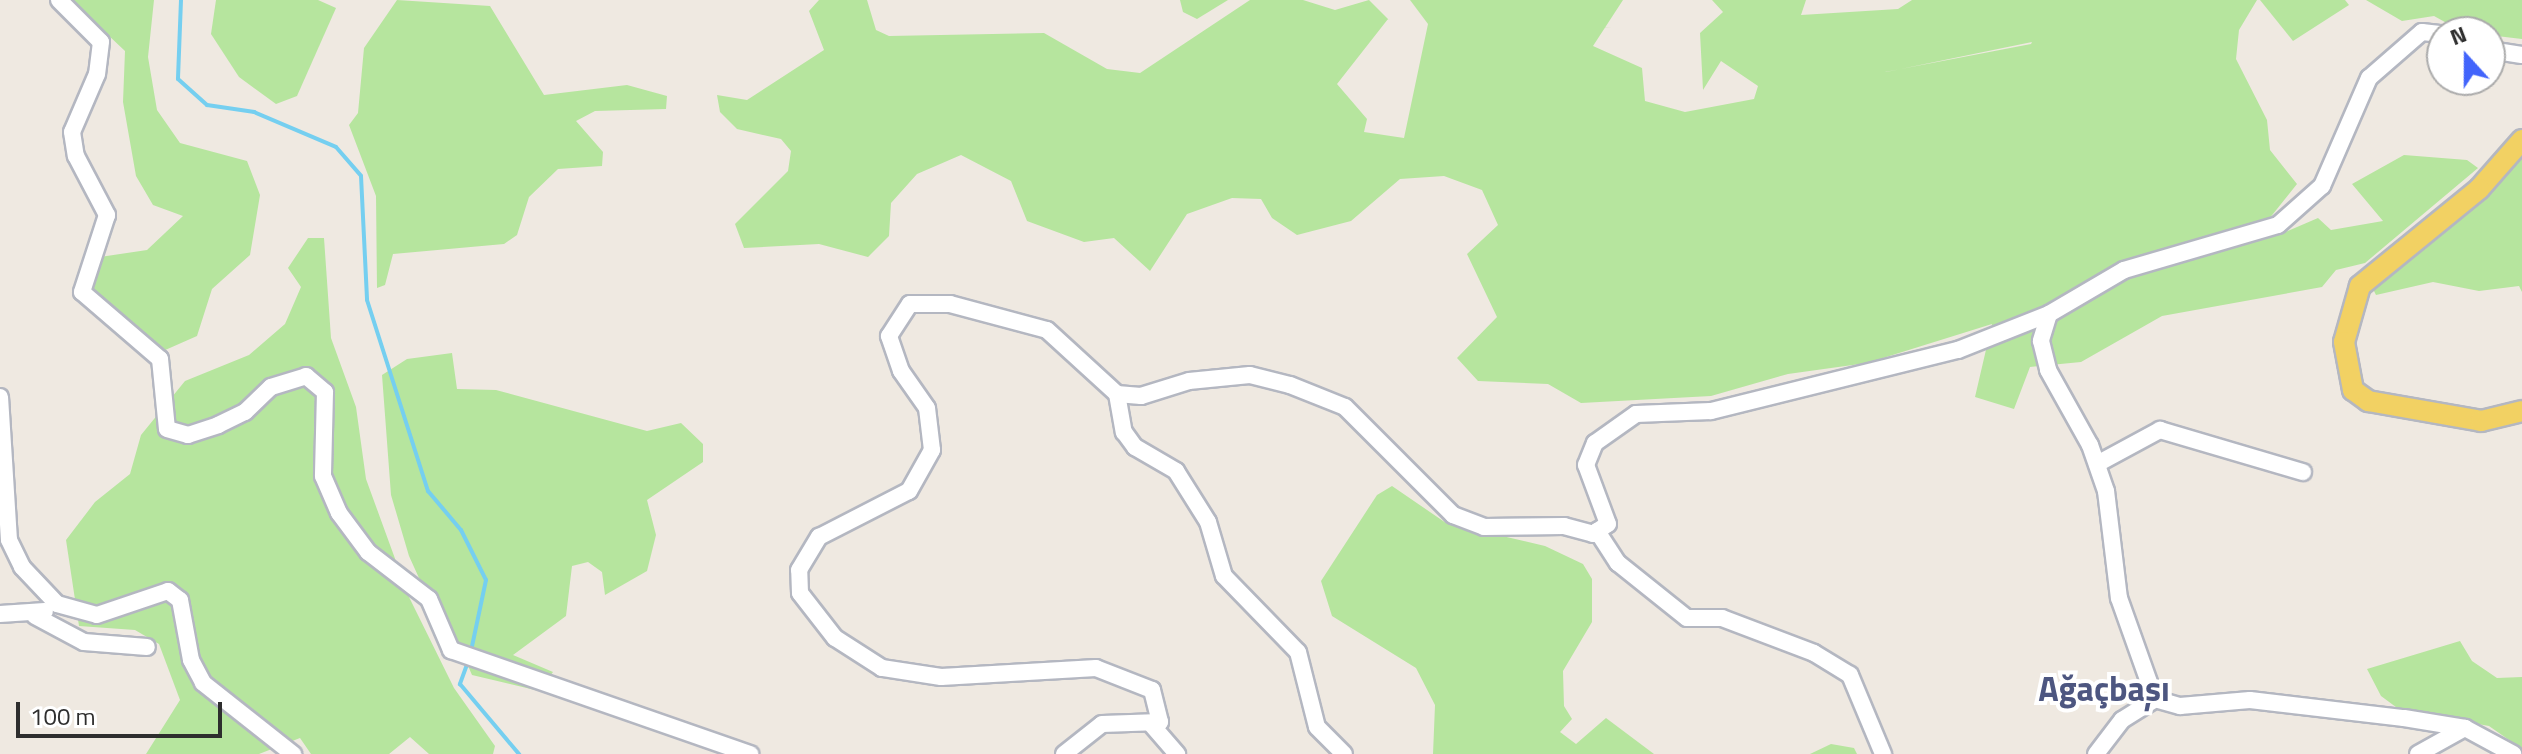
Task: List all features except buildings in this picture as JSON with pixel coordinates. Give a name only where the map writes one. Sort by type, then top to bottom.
[{"type":"main road","points":[[2522,140],[2479,189],[2360,286],[2344,342],[2348,377],[2368,401],[2481,421],[2522,411]]},
{"type":"street","points":[[59,0],[101,42],[97,74],[72,132],[76,156],[107,215],[82,292],[160,359],[167,429],[188,435],[218,425],[245,412],[271,387],[306,376],[325,392],[323,476],[339,513],[368,552],[429,599],[451,650],[750,754]]},
{"type":"street","points":[[1117,394],[1141,396],[1189,381],[1250,375],[1290,385],[1345,407],[1453,515],[1512,530],[1597,531],[1608,524],[1586,465],[1595,443],[1636,414],[1711,411],[1781,391],[1824,389],[1958,350],[2049,314],[2124,270],[2278,225],[2322,186],[2369,78],[2422,32],[2426,32]]},
{"type":"street","points":[[1064,754],[1102,724],[1151,724],[1163,712],[1152,690],[1096,668],[941,677],[882,668],[835,638],[800,593],[799,570],[819,537],[909,491],[932,450],[927,408],[901,371],[889,336],[910,304],[950,304],[1047,330],[1117,394],[1124,432],[1135,447],[1176,471],[1208,522],[1224,576],[1298,652],[1317,727],[1344,754]]},
{"type":"street","points":[[2049,314],[2041,341],[2048,370],[2097,464],[2119,598],[2155,699]]},
{"type":"street","points":[[0,397],[9,540],[22,567],[57,604],[97,615],[168,591],[180,600],[191,660],[203,683],[293,754]]},
{"type":"street","points":[[2097,464],[2160,430],[2303,472]]},
{"type":"street","points":[[1597,531],[1618,563],[1687,618],[1722,618],[1814,653],[1850,675],[1883,754]]},
{"type":"street","points":[[35,616],[57,604]]},
{"type":"street","points":[[0,614],[35,616],[84,642],[147,647]]},
{"type":"street","points":[[2096,754],[2122,720],[2155,699],[2180,706],[2250,700],[2465,728],[2513,754]]},
{"type":"street","points":[[1151,724],[1177,754]]},
{"type":"street","points":[[2418,754],[2465,728]]},
{"type":"green space","points":[[71,0],[154,0],[148,57],[157,110],[180,143],[247,161],[260,195],[250,255],[212,289],[197,336],[163,351],[96,299],[89,282],[100,257],[147,250],[183,216],[153,205],[136,176],[123,102],[125,51]]},
{"type":"green space","points":[[216,0],[318,0],[336,8],[297,96],[276,104],[239,77],[211,34]]},
{"type":"green space","points":[[397,0],[490,6],[544,95],[627,85],[667,96],[666,109],[595,111],[576,121],[603,152],[602,166],[558,169],[529,197],[517,235],[504,244],[393,254],[385,285],[377,288],[376,196],[349,125],[358,113],[364,48]]},
{"type":"green space","points":[[819,0],[867,0],[876,30],[889,36],[1044,33],[1107,69],[1140,73],[1250,0],[1303,0],[1335,10],[1369,0],[1388,19],[1337,84],[1367,119],[1364,132],[1404,138],[1428,24],[1410,0],[1623,0],[1593,46],[1642,68],[1645,101],[1685,112],[1754,99],[1758,86],[1721,61],[1703,90],[1700,33],[1723,12],[1712,0],[1806,0],[1801,15],[1898,9],[1912,0],[2257,0],[2239,30],[2236,59],[2267,120],[2270,150],[2297,184],[2269,219],[2276,236],[2318,218],[2331,230],[2383,221],[2352,184],[2404,155],[2467,160],[2478,168],[2365,263],[2336,270],[2322,287],[2162,316],[2081,362],[2030,367],[2014,409],[1975,397],[1992,324],[1867,363],[1788,374],[1711,396],[1581,403],[1548,384],[1478,381],[1457,358],[1497,317],[1467,254],[1498,225],[1482,190],[1444,176],[1400,179],[1351,221],[1297,235],[1272,218],[1261,199],[1232,198],[1187,214],[1150,271],[1114,238],[1084,242],[1027,221],[1011,181],[961,155],[917,174],[891,203],[889,236],[868,257],[819,244],[744,248],[735,224],[788,171],[791,151],[781,139],[737,129],[720,112],[717,95],[747,100],[824,50],[809,11]],"holes":[[[2032,42],[2031,44],[1900,69]]]},
{"type":"green space","points":[[1180,0],[1228,0],[1197,19],[1183,12]]},
{"type":"green space","points":[[2260,0],[2345,0],[2349,5],[2293,41]]},
{"type":"green space","points":[[2366,0],[2522,0],[2522,39],[2506,37],[2506,16],[2426,16],[2402,21]]},
{"type":"green space","points":[[2522,153],[2522,292],[2519,286],[2479,291],[2433,282],[2376,295],[2372,287],[2476,205]]},
{"type":"green space","points":[[308,238],[324,238],[331,338],[356,407],[366,479],[409,597],[454,688],[495,746],[493,754],[429,754],[410,737],[389,754],[311,754],[300,738],[259,754],[146,754],[180,700],[159,644],[135,630],[79,626],[66,540],[95,502],[130,474],[141,435],[185,381],[249,355],[285,324],[301,287],[288,268]]},
{"type":"green space","points":[[452,353],[457,389],[496,390],[647,431],[681,423],[703,444],[703,462],[647,500],[656,535],[647,571],[605,595],[602,572],[588,562],[572,566],[566,616],[513,655],[553,672],[539,691],[472,675],[437,594],[419,578],[409,556],[391,495],[382,375],[407,359]]},
{"type":"green space","points":[[1392,486],[1446,523],[1545,546],[1583,564],[1592,579],[1592,622],[1563,671],[1564,706],[1572,719],[1560,732],[1576,744],[1606,718],[1654,754],[1433,754],[1435,705],[1416,668],[1332,616],[1321,581],[1377,495]]},
{"type":"green space","points":[[2460,641],[2472,661],[2497,678],[2522,677],[2522,749],[2489,726],[2400,710],[2381,696],[2367,669]]},
{"type":"green space","points":[[1831,744],[1854,748],[1857,754],[1810,754]]},
{"type":"waterway","points":[[181,0],[178,79],[207,105],[254,112],[336,147],[361,176],[367,300],[428,491],[461,530],[486,580],[471,651]]},
{"type":"waterway","points":[[469,659],[460,684],[519,754]]},
{"type":"district","name":"Ağaçbaşı","points":[[2104,689]]}]
